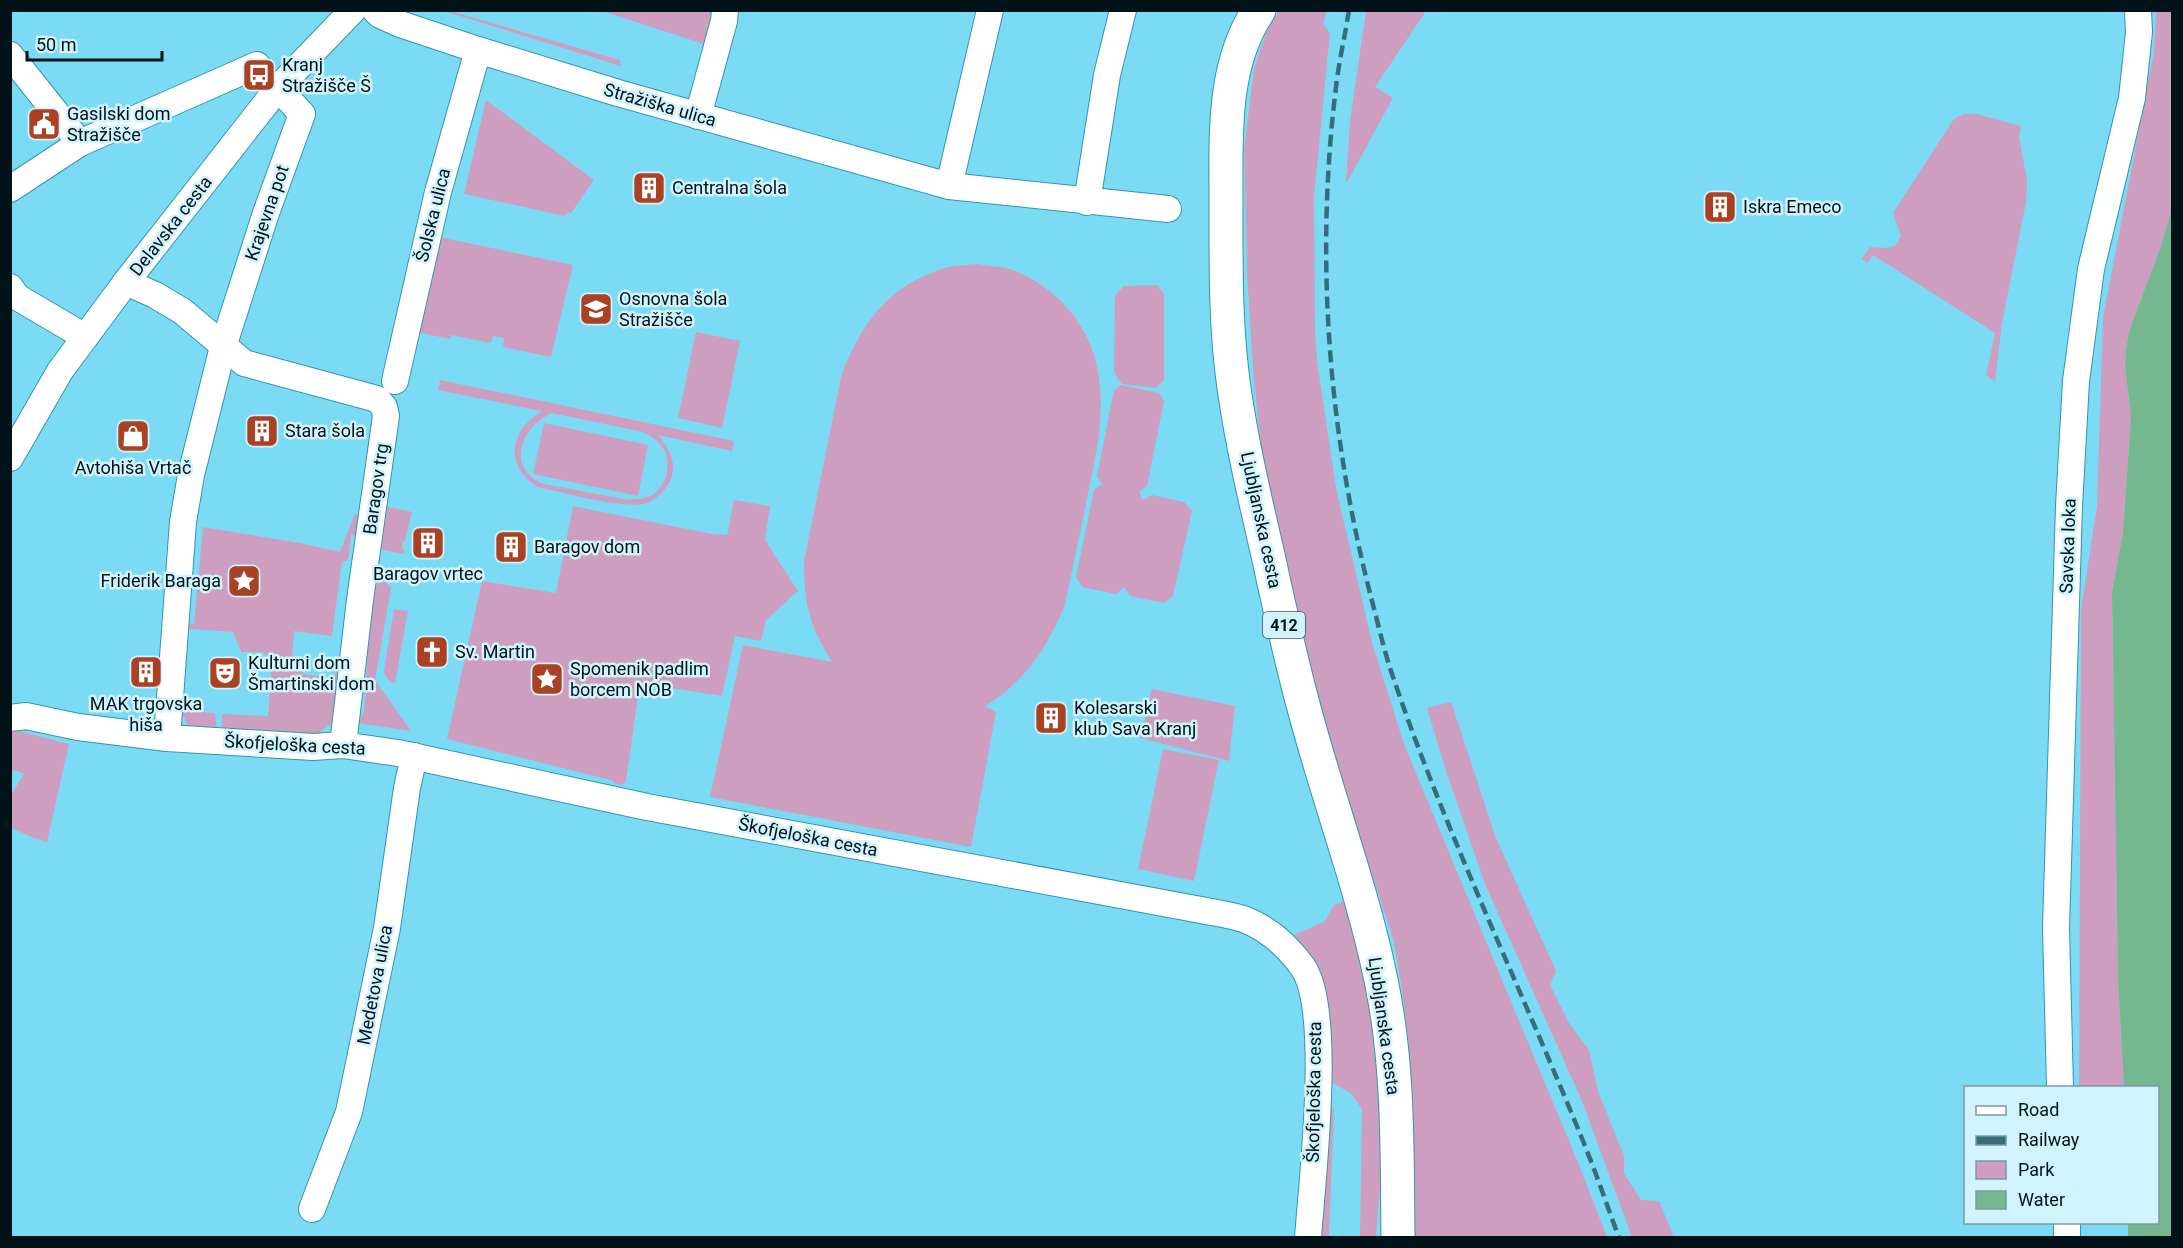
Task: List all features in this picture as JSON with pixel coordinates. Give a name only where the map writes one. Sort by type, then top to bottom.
[{"type":"main road","name":"Ljubljanska cesta","points":[[1259,10],[1249,25],[1239,52],[1231,83],[1227,123],[1227,313],[1233,386],[1254,494],[1304,708],[1361,902],[1381,981],[1394,1067],[1398,1238]]},
{"type":"street","name":"Delavska cesta","points":[[10,458],[60,371],[126,282],[278,88],[353,10]]},
{"type":"street","name":"Stražiška ulica","points":[[375,10],[380,15],[400,24],[478,50],[698,116],[950,186],[1168,209]]},
{"type":"street","points":[[698,116],[725,10]]},
{"type":"street","points":[[950,186],[990,10]]},
{"type":"street","points":[[1087,201],[1107,75],[1123,10]]},
{"type":"street","name":"Savska loka","points":[[2060,1086],[2056,916],[2068,506],[2076,381],[2091,269],[2132,98],[2139,32],[2138,10]]},
{"type":"street","name":"Šolska ulica","points":[[395,381],[438,192],[478,50]]},
{"type":"street","points":[[10,55],[80,143]]},
{"type":"street","points":[[10,189],[80,143],[257,65]]},
{"type":"street","name":"Krajevna pot","points":[[223,347],[266,213],[302,114],[278,88]]},
{"type":"street","name":"Baragov trg","points":[[126,282],[182,311],[244,363],[377,399],[384,407],[386,416],[360,600],[343,745]]},
{"type":"street","points":[[10,287],[17,297],[85,337]]},
{"type":"street","points":[[166,738],[183,522],[201,430],[223,347]]},
{"type":"street","name":"Škofjeloška cesta","points":[[16,713],[78,727],[166,738],[313,747],[343,745],[414,756],[647,807],[1246,920],[1285,946],[1304,967],[1313,992],[1317,1020],[1318,1089],[1308,1238]]},
{"type":"street","name":"Medetova ulica","points":[[312,1209],[349,1112],[387,928],[414,756]]},
{"type":"green space","points":[[719,10],[713,47],[602,11]]},
{"type":"green space","points":[[444,11],[620,60],[621,66]]},
{"type":"green space","points":[[1279,11],[1327,11],[1323,24],[1330,33],[1314,196],[1317,361],[1336,488],[1372,642],[1404,744],[1607,1237],[1411,1237],[1409,1046],[1394,942],[1334,756],[1297,615],[1261,445],[1254,383],[1247,274],[1244,150],[1254,69],[1267,30]]},
{"type":"green space","points":[[1366,11],[1426,11],[1375,87],[1393,98],[1346,184],[1350,121]]},
{"type":"green space","points":[[2156,11],[2172,11],[2172,209],[2160,249],[2129,331],[2126,350],[2125,367],[2131,417],[2123,532],[2112,592],[2118,978],[2124,1086],[2079,1086],[2081,610],[2097,506],[2103,317],[2154,52]]},
{"type":"green space","points":[[486,100],[594,180],[571,213],[568,212],[565,216],[464,194]]},
{"type":"green space","points":[[1964,114],[1977,114],[2021,126],[2019,137],[2027,180],[2026,202],[2002,323],[1995,381],[1986,375],[1995,333],[1873,255],[1867,263],[1862,259],[1870,247],[1895,246],[1901,236],[1893,213],[1954,119]]},
{"type":"green space","points":[[439,237],[573,265],[551,357],[503,347],[504,338],[493,336],[491,343],[451,335],[450,339],[417,332]]},
{"type":"green space","points":[[978,264],[1017,272],[1037,282],[1060,300],[1079,323],[1091,347],[1098,371],[1101,397],[1097,450],[1064,607],[1050,637],[1033,663],[1011,687],[985,706],[996,712],[971,847],[710,797],[743,645],[832,662],[809,614],[804,561],[842,373],[850,354],[869,321],[893,295],[925,276],[945,268]]},
{"type":"green space","points":[[1157,285],[1164,294],[1164,380],[1156,388],[1122,384],[1114,373],[1115,295],[1124,286]]},
{"type":"green space","points":[[696,332],[740,341],[722,428],[678,418]]},
{"type":"green space","points":[[440,380],[734,441],[732,451],[658,435],[669,451],[673,462],[672,474],[666,488],[647,503],[637,505],[611,503],[542,488],[529,481],[519,469],[515,454],[517,439],[524,426],[542,411],[438,390]],"holes":[[[552,413],[643,432],[659,443],[666,455],[667,463],[662,484],[652,495],[644,498],[629,500],[544,484],[524,469],[521,459],[521,448],[525,438],[541,419]]]},
{"type":"green space","points":[[1121,385],[1159,393],[1164,401],[1147,486],[1139,492],[1143,500],[1152,495],[1184,502],[1192,511],[1173,596],[1164,603],[1130,596],[1124,587],[1116,594],[1082,587],[1076,577],[1094,490],[1102,484],[1097,476],[1114,390]]},
{"type":"green space","points":[[544,423],[648,445],[638,496],[533,474]]},
{"type":"green space","points":[[734,500],[770,506],[765,540],[798,591],[766,620],[761,641],[735,636],[722,696],[640,683],[626,781],[622,785],[614,781],[447,739],[482,581],[556,593],[573,506],[727,535]]},
{"type":"green space","points":[[381,505],[412,512],[405,541],[403,541],[404,554],[382,550],[377,546]]},
{"type":"green space","points":[[355,514],[360,515],[358,535],[351,535],[348,561],[342,561],[332,636],[294,631],[292,660],[303,662],[302,674],[335,678],[336,666],[342,667],[338,713],[331,724],[317,734],[222,728],[222,714],[268,716],[272,665],[264,652],[241,652],[233,632],[180,628],[181,622],[194,624],[203,527],[340,552]]},
{"type":"green space","points":[[382,579],[391,588],[375,680],[411,731],[358,723],[364,711],[372,592]]},
{"type":"green space","points":[[394,609],[408,611],[395,683],[387,679],[384,670]]},
{"type":"green space","points":[[1152,689],[1235,706],[1229,761],[1141,738]]},
{"type":"green space","points":[[1451,702],[1496,838],[1556,971],[1550,985],[1569,1023],[1589,1050],[1598,1091],[1624,1156],[1624,1173],[1641,1200],[1659,1201],[1674,1237],[1632,1237],[1582,1101],[1485,884],[1446,771],[1427,708]]},
{"type":"green space","points":[[181,710],[215,713],[217,728],[188,726]]},
{"type":"green space","points":[[11,729],[69,744],[47,842],[11,829],[11,795],[24,774],[11,769]]},
{"type":"green space","points":[[1163,749],[1219,760],[1194,881],[1138,869]]},
{"type":"green space","points":[[1346,900],[1370,994],[1380,1065],[1382,1151],[1376,1237],[1360,1237],[1362,1110],[1352,1094],[1331,1082],[1328,1075],[1316,968],[1294,935],[1325,921],[1334,905]]},
{"type":"green space","points":[[1326,1105],[1334,1109],[1329,1237],[1317,1238]]},
{"type":"water","points":[[2172,209],[2172,1237],[2128,1238],[2128,1224],[2159,1224],[2159,1086],[2124,1086],[2118,978],[2112,592],[2123,532],[2131,417],[2125,367],[2126,350],[2129,331],[2160,249]]},
{"type":"railway","points":[[1349,10],[1337,77],[1330,151],[1327,279],[1335,407],[1356,534],[1387,657],[1414,736],[1460,853],[1583,1141],[1619,1238]]},
{"type":"place","name":"Kranj Stražišče Š","points":[[259,75]]},
{"type":"place","name":"Gasilski dom Stražišče","points":[[44,124]]},
{"type":"place","name":"Centralna šola","points":[[649,188]]},
{"type":"place","name":"Iskra Emeco","points":[[1720,207]]},
{"type":"place","name":"Osnovna šola Stražišče","points":[[596,309]]},
{"type":"place","name":"Stara šola","points":[[262,431]]},
{"type":"place","name":"Avtohiša Vrtač","points":[[133,436]]},
{"type":"place","name":"Baragov vrtec","points":[[428,543]]},
{"type":"place","name":"Baragov dom","points":[[511,547]]},
{"type":"place","name":"Friderik Baraga","points":[[244,581]]},
{"type":"place","name":"Sv. Martin","points":[[432,652]]},
{"type":"place","name":"MAK trgovska hiša","points":[[146,672]]},
{"type":"place","name":"Kulturni dom Šmartinski dom","points":[[225,673]]},
{"type":"place","name":"Spomenik padlim borcem NOB","points":[[547,679]]},
{"type":"place","name":"Kolesarski klub Sava Kranj","points":[[1051,718]]}]
